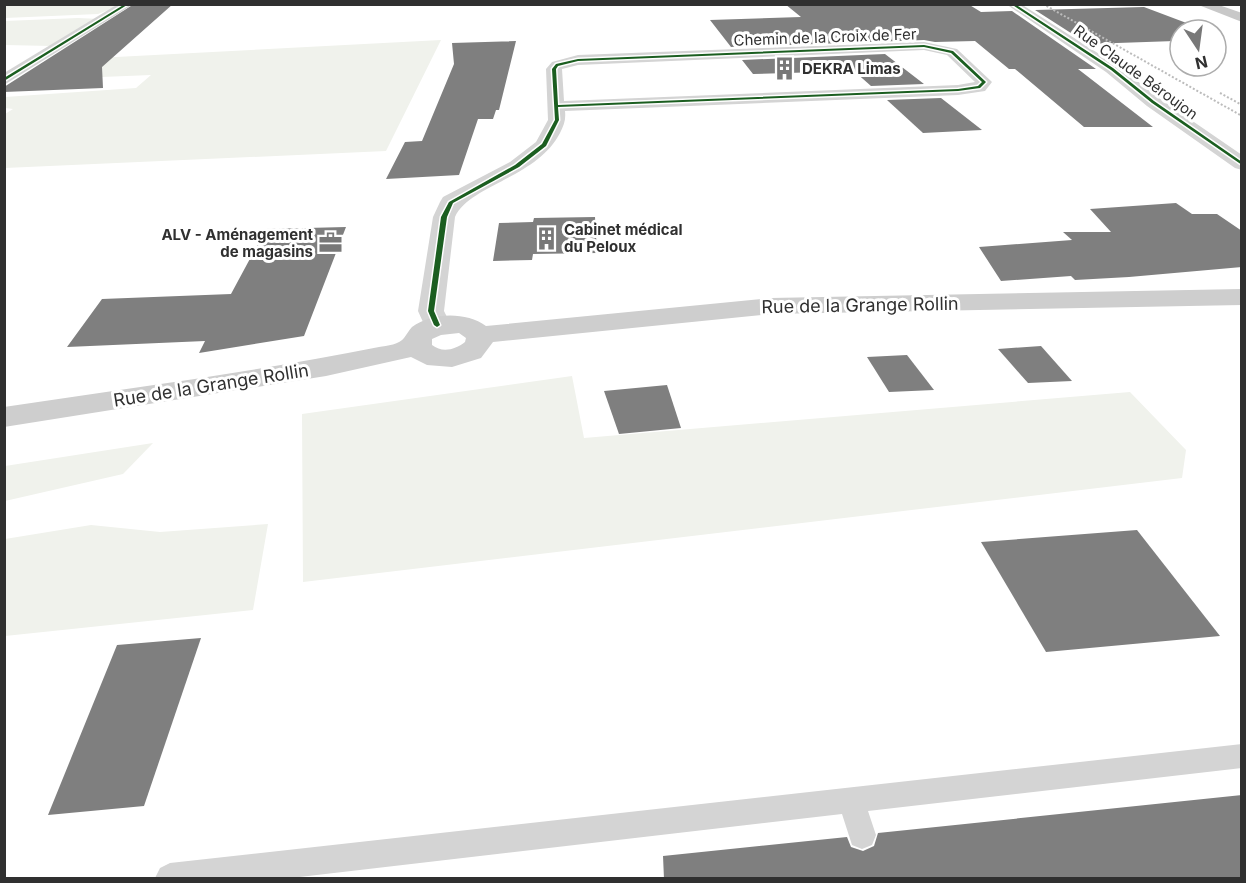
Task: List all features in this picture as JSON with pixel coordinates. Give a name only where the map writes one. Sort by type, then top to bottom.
[{"type":"main road","points":[[1202,4],[1242,18]]},
{"type":"main road","points":[[1220,4],[1242,12]]},
{"type":"main road","name":"Rue de la Grange Rollin","points":[[480,335],[563,329],[771,306],[1242,297]]},
{"type":"main road","points":[[437,325],[466,325],[480,335],[480,342],[475,348],[454,358],[428,357],[419,352],[415,346],[421,333],[437,325]]},
{"type":"main road","name":"Rue de la Grange Rollin","points":[[4,417],[326,367],[390,354],[415,346]]},
{"type":"street","name":"Rue Claude Béroujon","points":[[1012,4],[1112,69],[1153,102],[1242,164]]},
{"type":"street","points":[[4,80],[126,5]]},
{"type":"street","name":"Chemin de la Croix de Fer","points":[[437,325],[431,311],[444,217],[451,202],[517,166],[544,145],[557,120],[558,106],[554,69],[556,65],[578,60],[924,46],[952,52],[984,82],[979,87],[958,90],[558,106]]},
{"type":"lane","points":[[170,879],[851,799],[1242,756]]},
{"type":"lane","points":[[851,799],[862,835]]},
{"type":"shaded area","points":[[4,5],[121,5],[98,14],[5,18]]},
{"type":"shaded area","points":[[99,19],[51,46],[5,45],[5,21]]},
{"type":"shaded area","points":[[441,40],[386,151],[5,168],[5,114],[13,109],[5,108],[5,97],[136,88],[151,75],[28,80],[58,60]]},
{"type":"shaded area","points":[[572,376],[584,438],[1130,392],[1186,450],[1182,478],[303,582],[302,414]]},
{"type":"shaded area","points":[[153,443],[123,474],[5,501],[5,466]]},
{"type":"shaded area","points":[[268,524],[253,610],[5,636],[5,539],[91,525],[160,532]]},
{"type":"building","points":[[134,4],[173,4],[102,67],[103,88],[4,92],[4,87]]},
{"type":"building","points":[[785,4],[968,4],[981,12],[1012,11],[1096,69],[1078,69],[1153,127],[1084,127],[1015,69],[1009,69],[975,41],[924,40],[731,47],[710,20],[801,17]]},
{"type":"building","points":[[1144,7],[1173,18],[1168,18],[1168,41],[1088,44],[1035,10]]},
{"type":"building","points":[[516,41],[499,110],[496,110],[493,119],[478,119],[459,175],[386,179],[405,142],[422,141],[454,64],[452,43]]},
{"type":"building","points":[[885,54],[924,84],[871,86],[854,71],[753,74],[742,60]]},
{"type":"building","points":[[941,98],[982,130],[923,133],[887,100]]},
{"type":"building","points":[[1176,203],[1192,214],[1217,214],[1242,231],[1242,267],[1129,277],[1075,280],[1071,276],[1001,281],[979,247],[1072,240],[1063,232],[1111,232],[1090,209]]},
{"type":"building","name":"Cabinet médical du Peloux","points":[[595,217],[597,253],[533,254],[532,260],[493,261],[499,223],[533,222],[534,218]]},
{"type":"building","points":[[346,227],[304,336],[199,353],[205,341],[67,347],[102,299],[231,294],[266,229]]},
{"type":"building","points":[[1041,346],[1072,381],[1028,383],[998,349]]},
{"type":"building","points":[[907,355],[934,390],[889,392],[867,357]]},
{"type":"building","points":[[667,385],[681,428],[619,434],[604,391]]},
{"type":"building","points":[[1137,530],[1220,636],[1046,652],[981,542]]},
{"type":"building","points":[[201,638],[144,806],[48,815],[117,645]]},
{"type":"building","points":[[1242,795],[1242,879],[664,879],[663,856],[847,837],[851,847],[863,851],[874,846],[878,833]]},
{"type":"railway","points":[[1043,4],[1242,116]]},
{"type":"railway","points":[[1220,93],[1242,105]]},
{"type":"cycle path","points":[[1012,4],[1112,69],[1153,102],[1242,164]]},
{"type":"cycle path","points":[[4,80],[126,5]]},
{"type":"cycle path","points":[[437,325],[431,311],[444,217],[451,202],[517,166],[544,145],[557,120],[554,69],[557,65],[578,60],[924,46],[952,52],[984,82],[979,87],[958,90],[558,106]]},
{"type":"place","name":"DEKRA Limas","points":[[784,68]]},
{"type":"place","name":"Cabinet médical du Peloux","points":[[546,238]]},
{"type":"place","name":"ALV - Aménagement de magasins","points":[[331,243]]}]
